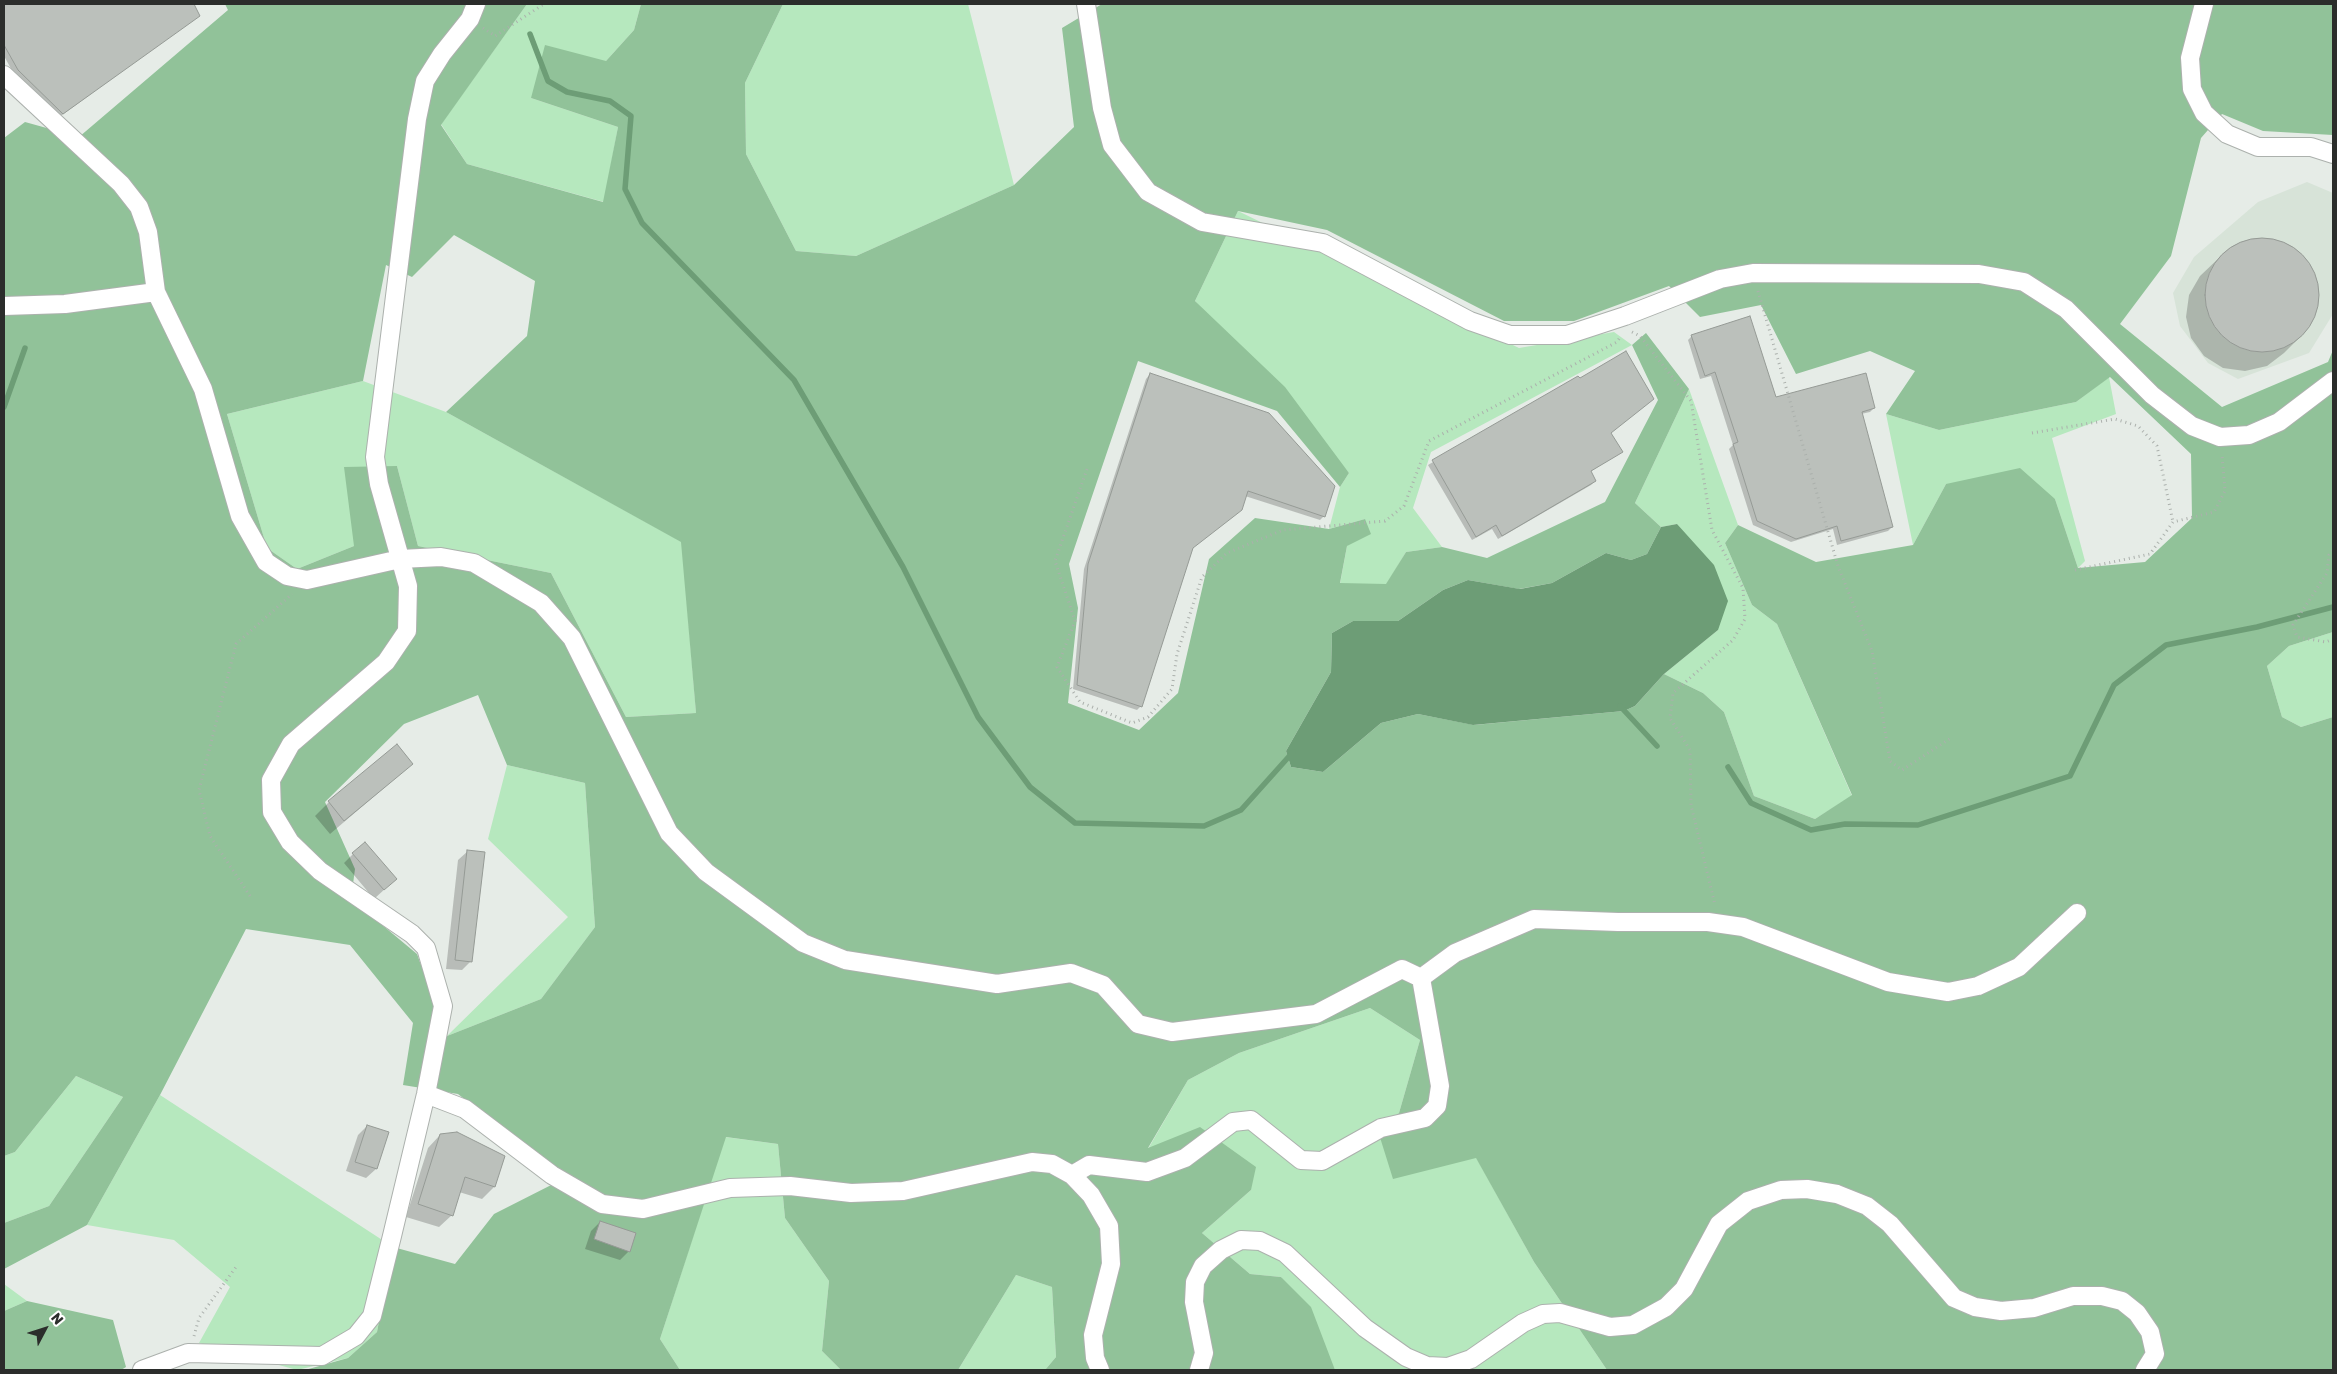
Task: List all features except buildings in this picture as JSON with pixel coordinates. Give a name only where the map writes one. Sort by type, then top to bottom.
[{"type":"street","points":[[1086,4],[1102,108],[1112,145],[1148,192],[1202,222],[1324,243],[1470,320],[1510,335],[1566,335],[1625,316],[1720,278],[1753,273],[1979,274],[2024,282],[2066,309],[2152,395],[2192,426],[2220,436],[2249,435],[2279,422],[2333,381]]},
{"type":"street","points":[[2204,4],[2190,58],[2192,89],[2204,113],[2227,134],[2258,147],[2311,147],[2333,154]]},
{"type":"street","points":[[142,1370],[188,1353],[322,1356],[356,1336],[372,1316],[426,1094],[443,1006],[426,948],[412,934],[320,871],[290,842],[272,812],[272,780],[291,744],[386,662],[407,631],[408,586],[380,484],[375,457],[417,119],[425,80],[473,11]]},
{"type":"street","points":[[4,75],[121,184],[139,207],[148,232],[156,292],[203,389],[240,516],[266,562],[287,576],[307,580],[400,559],[441,557],[474,563],[541,603],[572,638],[669,832],[706,872],[803,943],[845,960],[996,984],[1072,973],[1103,985],[1138,1024],[1172,1032],[1316,1014],[1402,969],[1421,978]]},
{"type":"street","points":[[4,306],[65,304],[156,292]]},
{"type":"street","points":[[1421,978],[1455,953],[1534,919],[1618,922],[1708,922],[1743,927],[1888,982],[1948,992],[1978,986],[2019,967],[2077,913]]},
{"type":"street","points":[[1072,1175],[1089,1165],[1147,1172],[1185,1158],[1233,1122],[1251,1120],[1300,1160],[1322,1161],[1381,1128],[1425,1118],[1437,1106],[1440,1086],[1421,978]]},
{"type":"street","points":[[426,1094],[465,1109],[552,1175],[602,1204],[643,1209],[730,1188],[790,1186],[851,1193],[903,1191],[1032,1162],[1052,1164],[1072,1175],[1091,1194],[1109,1226],[1110,1264],[1094,1335],[1095,1358],[1100,1370]]},
{"type":"street","points":[[1199,1370],[1204,1353],[1194,1302],[1195,1282],[1204,1266],[1221,1250],[1241,1240],[1260,1241],[1285,1253],[1365,1328],[1406,1357],[1427,1366],[1448,1367],[1471,1359],[1523,1323],[1543,1314],[1560,1313],[1610,1327],[1633,1325],[1666,1307],[1684,1289],[1720,1224],[1748,1201],[1781,1190],[1808,1189],[1837,1194],[1867,1206],[1890,1224],[1954,1298],[1975,1307],[2001,1311],[2034,1308],[2073,1296],[2102,1296],[2122,1301],[2137,1313],[2150,1332],[2154,1354],[2145,1370]]},
{"type":"path","points":[[473,11],[495,36],[544,4]]},
{"type":"path","points":[[1753,273],[1838,566],[1872,650],[1890,761],[1902,770],[1951,738]]},
{"type":"path","points":[[1087,469],[1055,561],[1075,621],[1057,667],[1080,702],[1132,724],[1148,716],[1172,689],[1177,654],[1202,577],[1227,553],[1283,530],[1385,522],[1404,506],[1429,441],[1617,342],[1626,329],[1640,336],[1691,401],[1712,530],[1742,588],[1745,619],[1733,640],[1673,693],[1670,718],[1690,750],[1691,805],[1715,905],[1743,927]]},
{"type":"path","points":[[2032,433],[2115,419],[2138,426],[2157,446],[2173,522]]},
{"type":"path","points":[[2075,570],[2150,554],[2173,522],[2214,512],[2225,491],[2220,436]]},
{"type":"path","points":[[2333,551],[2329,555],[2327,573],[2293,624],[2296,637],[2326,642],[2333,639]]},
{"type":"path","points":[[250,896],[210,836],[199,790],[236,644],[307,580]]},
{"type":"path","points":[[188,1353],[199,1318],[236,1267]]},
{"type":"shaded area","points":[[225,4],[527,4],[441,125],[467,164],[603,202],[618,127],[531,98],[545,45],[606,61],[634,30],[641,4],[783,4],[745,83],[746,154],[796,251],[856,256],[1014,185],[1074,127],[1062,28],[1102,4],[2333,4],[2333,135],[2263,131],[2222,114],[2201,138],[2171,256],[2120,324],[2222,407],[2328,362],[2333,350],[2333,632],[2289,646],[2267,666],[2282,717],[2301,727],[2333,717],[2333,1370],[1607,1370],[1534,1262],[1476,1158],[1393,1179],[1378,1131],[1399,1113],[1420,1040],[1370,1008],[1239,1053],[1188,1080],[1148,1148],[1200,1127],[1256,1167],[1251,1190],[1202,1233],[1250,1274],[1281,1277],[1311,1307],[1335,1370],[1045,1370],[1056,1357],[1052,1287],[1016,1275],[958,1370],[841,1370],[822,1351],[829,1281],[785,1218],[778,1144],[726,1137],[660,1339],[680,1370],[305,1370],[348,1358],[377,1332],[393,1247],[455,1264],[494,1214],[565,1178],[458,1094],[403,1085],[413,1023],[350,945],[246,929],[160,1095],[87,1225],[4,1269],[4,1223],[49,1206],[123,1097],[76,1076],[15,1152],[4,1156],[4,138],[25,122],[79,137],[228,10]],"holes":[[[1238,211],[1327,230],[1504,321],[1574,321],[1669,286],[1700,317],[1761,305],[1796,374],[1870,351],[1915,371],[1886,414],[1939,430],[2076,402],[2110,377],[2191,454],[2192,518],[2145,562],[2078,568],[2055,499],[2020,468],[1946,484],[1913,545],[1816,562],[1738,525],[1725,543],[1752,605],[1777,624],[1852,795],[1815,819],[1754,796],[1724,712],[1703,693],[1664,674],[1635,706],[1624,711],[1474,725],[1418,714],[1381,723],[1323,772],[1291,767],[1286,751],[1331,672],[1332,633],[1353,621],[1398,621],[1443,590],[1468,580],[1519,589],[1552,583],[1606,553],[1631,560],[1647,554],[1661,527],[1635,503],[1689,389],[1646,333],[1632,345],[1658,400],[1605,502],[1487,558],[1442,547],[1406,552],[1386,584],[1340,583],[1347,546],[1371,534],[1365,519],[1329,529],[1255,518],[1209,559],[1178,693],[1139,730],[1068,703],[1078,608],[1069,564],[1138,361],[1277,411],[1340,487],[1349,473],[1285,387],[1195,301]],[[454,235],[535,281],[527,336],[446,412],[681,542],[696,713],[626,717],[551,573],[418,546],[397,466],[344,467],[354,546],[297,569],[267,548],[227,414],[363,381],[386,265],[412,277]],[[478,695],[507,765],[585,783],[595,927],[541,999],[447,1036],[417,954],[351,899],[355,869],[325,802],[404,724]]]},
{"type":"shaded area","points":[[527,4],[641,4],[634,30],[606,61],[531,98],[618,127],[604,202],[467,164],[441,124]]},
{"type":"shaded area","points":[[783,4],[968,4],[1014,185],[856,256],[796,251],[746,154],[745,83]]},
{"type":"shaded area","points":[[2307,182],[2333,193],[2333,314],[2309,353],[2238,379],[2208,363],[2180,326],[2173,293],[2194,257],[2258,202]]},
{"type":"shaded area","points":[[1238,211],[1519,348],[1614,332],[1632,345],[1431,452],[1413,508],[1442,547],[1406,552],[1387,584],[1340,584],[1347,546],[1365,519],[1329,529],[1340,487],[1349,473],[1195,301]]},
{"type":"shaded area","points":[[2109,377],[2116,414],[2052,438],[2085,561],[2078,568],[2055,499],[1946,484],[1913,545],[1886,414],[1939,430],[2076,402]]},
{"type":"shaded area","points":[[363,381],[446,412],[682,542],[696,713],[626,717],[551,573],[418,546],[397,466],[354,546],[297,569],[267,548],[227,414]]},
{"type":"shaded area","points":[[1689,389],[1738,525],[1725,543],[1752,605],[1777,624],[1852,796],[1815,819],[1754,796],[1724,712],[1703,693],[1664,674],[1718,630],[1677,524],[1661,527],[1635,503]]},
{"type":"shaded area","points":[[1677,524],[1714,565],[1728,601],[1718,630],[1664,674],[1635,706],[1624,711],[1473,725],[1418,714],[1381,723],[1323,772],[1291,767],[1286,751],[1331,672],[1332,633],[1353,621],[1398,621],[1443,590],[1468,580],[1520,589],[1552,583],[1606,553],[1631,560],[1647,554],[1661,527]]},
{"type":"shaded area","points":[[2333,632],[2333,717],[2301,727],[2282,717],[2267,666],[2289,646]]},
{"type":"shaded area","points":[[507,765],[585,783],[595,927],[541,999],[447,1036],[568,917],[488,839]]},
{"type":"shaded area","points":[[1370,1008],[1420,1040],[1399,1113],[1378,1131],[1476,1157],[1534,1262],[1607,1370],[1335,1370],[1281,1277],[1250,1274],[1202,1233],[1251,1190],[1148,1149],[1188,1080],[1239,1053]]},
{"type":"shaded area","points":[[76,1076],[123,1097],[49,1206],[4,1223],[4,1156],[15,1152]]},
{"type":"shaded area","points":[[160,1095],[393,1247],[377,1332],[348,1358],[297,1370],[199,1343],[230,1287],[174,1240],[87,1225]]},
{"type":"shaded area","points":[[725,1137],[778,1144],[785,1218],[829,1281],[822,1351],[841,1370],[680,1370],[660,1339]]},
{"type":"shaded area","points":[[1016,1275],[1052,1287],[1056,1357],[1045,1370],[958,1370]]},
{"type":"shaded area","points":[[4,1284],[27,1301],[4,1311]]},
{"type":"shaded area","points":[[27,1301],[113,1320],[126,1367],[121,1370],[4,1370],[4,1311]]},
{"type":"waterway","points":[[530,34],[548,81],[567,92],[610,101],[631,116],[625,189],[642,223],[794,380],[903,567],[978,717],[1030,787],[1075,823],[1204,826],[1241,810],[1293,752]]},
{"type":"waterway","points":[[4,407],[25,348]]},
{"type":"waterway","points":[[1728,767],[1751,803],[1811,830],[1845,824],[1918,825],[2070,776],[2114,685],[2166,645],[2257,627],[2333,607]]},
{"type":"waterway","points":[[1620,706],[1657,746]]}]
